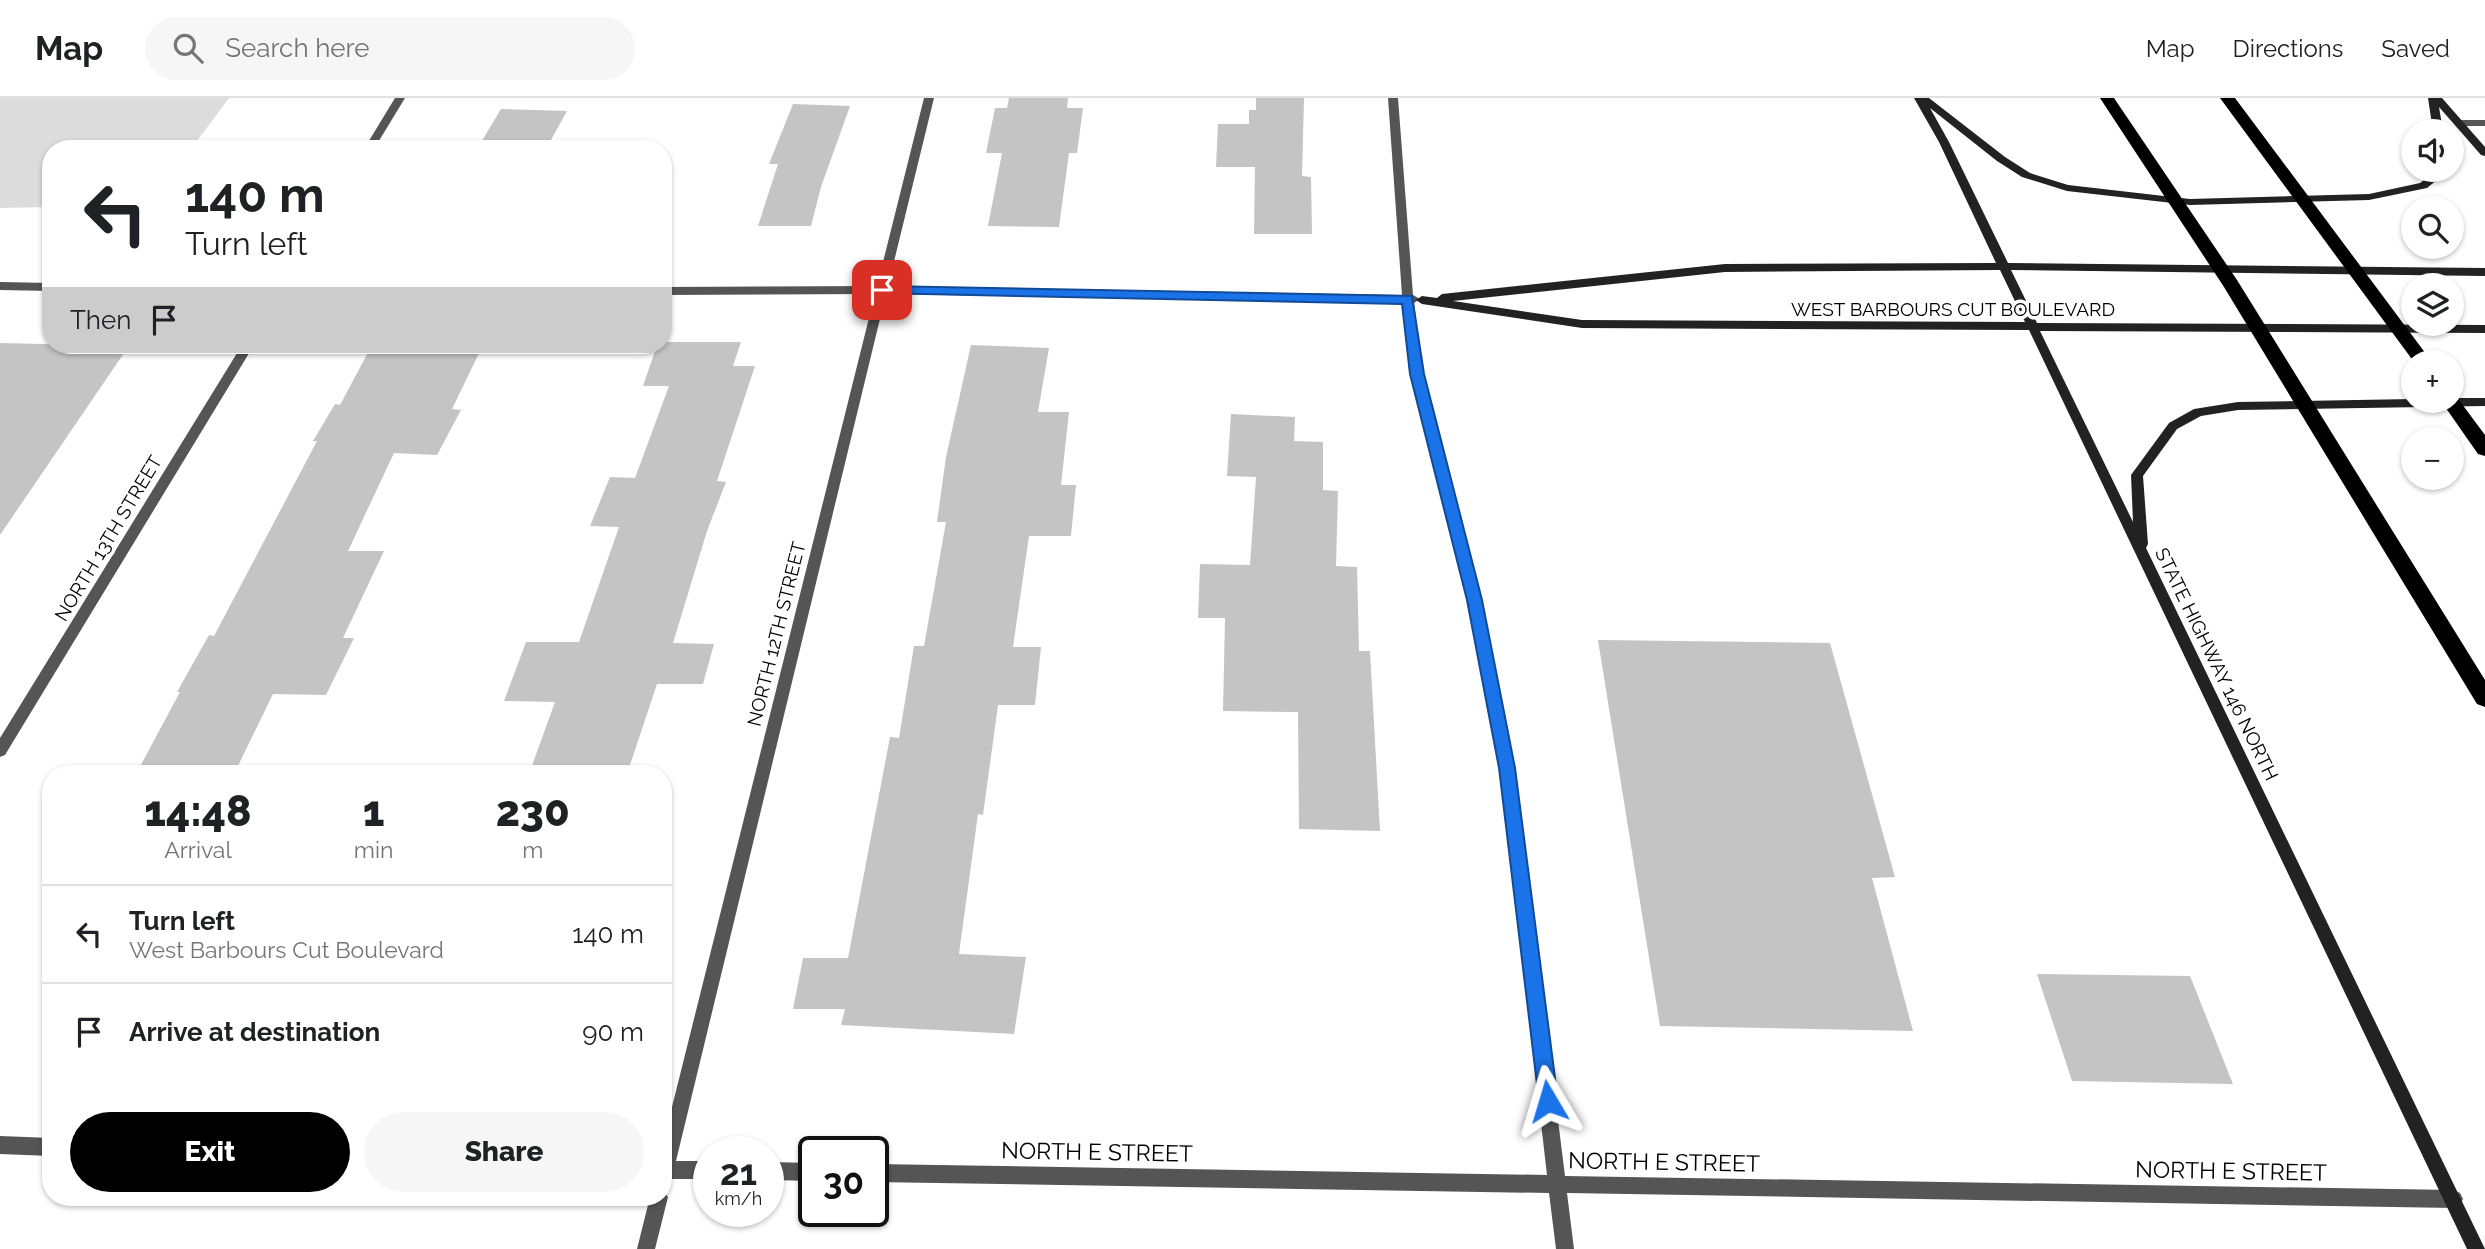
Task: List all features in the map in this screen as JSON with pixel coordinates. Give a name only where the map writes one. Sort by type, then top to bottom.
[{"type":"highway","points":[[2107,98],[2231,284],[2485,698]]},
{"type":"highway","points":[[2227,98],[2414,350]]},
{"type":"highway","points":[[2459,413],[2485,449]]},
{"type":"main road","points":[[1921,98],[2026,175],[2067,188],[2190,202],[2369,197],[2423,186],[2428,182]]},
{"type":"main road","name":"STATE HIGHWAY 146 NORTH","points":[[1921,98],[2476,1249]]},
{"type":"main road","points":[[2435,98],[2455,119]]},
{"type":"main road","points":[[2435,98],[2437,119]]},
{"type":"main road","points":[[2464,129],[2485,153]]},
{"type":"main road","name":"WEST BARBOURS CUT BOULEVARD","points":[[1415,299],[1724,268],[2003,267],[2485,272]]},
{"type":"main road","name":"WEST BARBOURS CUT BOULEVARD","points":[[1415,299],[1582,324],[2485,329]]},
{"type":"main road","points":[[2142,554],[2137,475],[2172,426],[2198,412],[2238,406],[2485,402]]},
{"type":"street","points":[[374,140],[400,98]]},
{"type":"street","name":"NORTH 12TH STREET","points":[[672,1141],[929,98]]},
{"type":"street","points":[[1393,98],[1415,299],[1417,374],[1474,600],[1507,768],[1559,1184],[1564,1249]]},
{"type":"street","points":[[2464,123],[2485,123]]},
{"type":"street","points":[[0,286],[42,287]]},
{"type":"street","name":"WEST BARBOURS CUT BOULEVARD","points":[[672,291],[882,290],[1415,299]]},
{"type":"street","name":"NORTH 13TH STREET","points":[[0,751],[243,354]]},
{"type":"street","points":[[0,1145],[42,1147]]},
{"type":"street","points":[[672,1172],[693,1171]]},
{"type":"street","name":"NORTH E STREET","points":[[889,1173],[2454,1199]]},
{"type":"street","points":[[646,1249],[657,1206]]},
{"type":"shaded area","points":[[0,98],[229,98],[198,140],[42,140],[42,207],[0,208]]},
{"type":"building","points":[[1009,98],[1068,98],[1067,108],[1083,108],[1077,153],[1069,153],[1059,227],[988,226],[1002,153],[986,153],[995,108],[1007,108]]},
{"type":"building","points":[[1256,98],[1304,98],[1302,176],[1311,177],[1312,234],[1254,234],[1255,167],[1216,167],[1218,124],[1249,124],[1249,110],[1256,110]]},
{"type":"building","points":[[793,104],[850,106],[821,187],[811,226],[758,226],[778,164],[769,164]]},
{"type":"building","points":[[501,109],[567,111],[551,140],[482,140]]},
{"type":"building","points":[[672,342],[741,342],[733,366],[755,366],[717,481],[726,482],[707,531],[673,643],[714,644],[703,684],[657,684],[630,765],[532,765],[555,702],[504,701],[526,642],[579,642],[619,527],[590,526],[610,477],[635,478],[669,386],[643,386],[654,354],[672,354]]},
{"type":"building","points":[[0,343],[42,344],[42,354],[123,354],[0,535]]},
{"type":"building","points":[[971,345],[1049,348],[1038,412],[1069,412],[1061,485],[1076,485],[1071,536],[1029,536],[1013,647],[1041,647],[1035,705],[998,705],[983,815],[978,814],[959,954],[1026,957],[1014,1034],[841,1025],[845,1009],[793,1009],[803,958],[848,958],[890,737],[899,738],[914,646],[924,646],[946,522],[937,522],[946,457]]},
{"type":"building","points":[[367,354],[479,354],[452,409],[461,410],[437,455],[394,453],[348,551],[384,551],[343,638],[354,638],[326,695],[273,694],[238,765],[141,765],[209,635],[214,636],[317,441],[313,441],[335,404],[340,405]]},
{"type":"building","points":[[1231,414],[1295,417],[1294,441],[1323,442],[1323,490],[1338,491],[1336,566],[1357,567],[1359,651],[1370,651],[1380,831],[1299,829],[1298,712],[1223,711],[1225,618],[1198,618],[1200,564],[1250,565],[1256,477],[1227,476]]},
{"type":"building","points":[[1598,640],[1830,643],[1895,877],[1872,878],[1913,1031],[1660,1026]]},
{"type":"building","points":[[2037,974],[2190,976],[2233,1084],[2072,1081]]},
{"type":"route","points":[[882,290],[1408,299],[1417,374],[1474,600],[1507,768],[1548,1101]]}]
